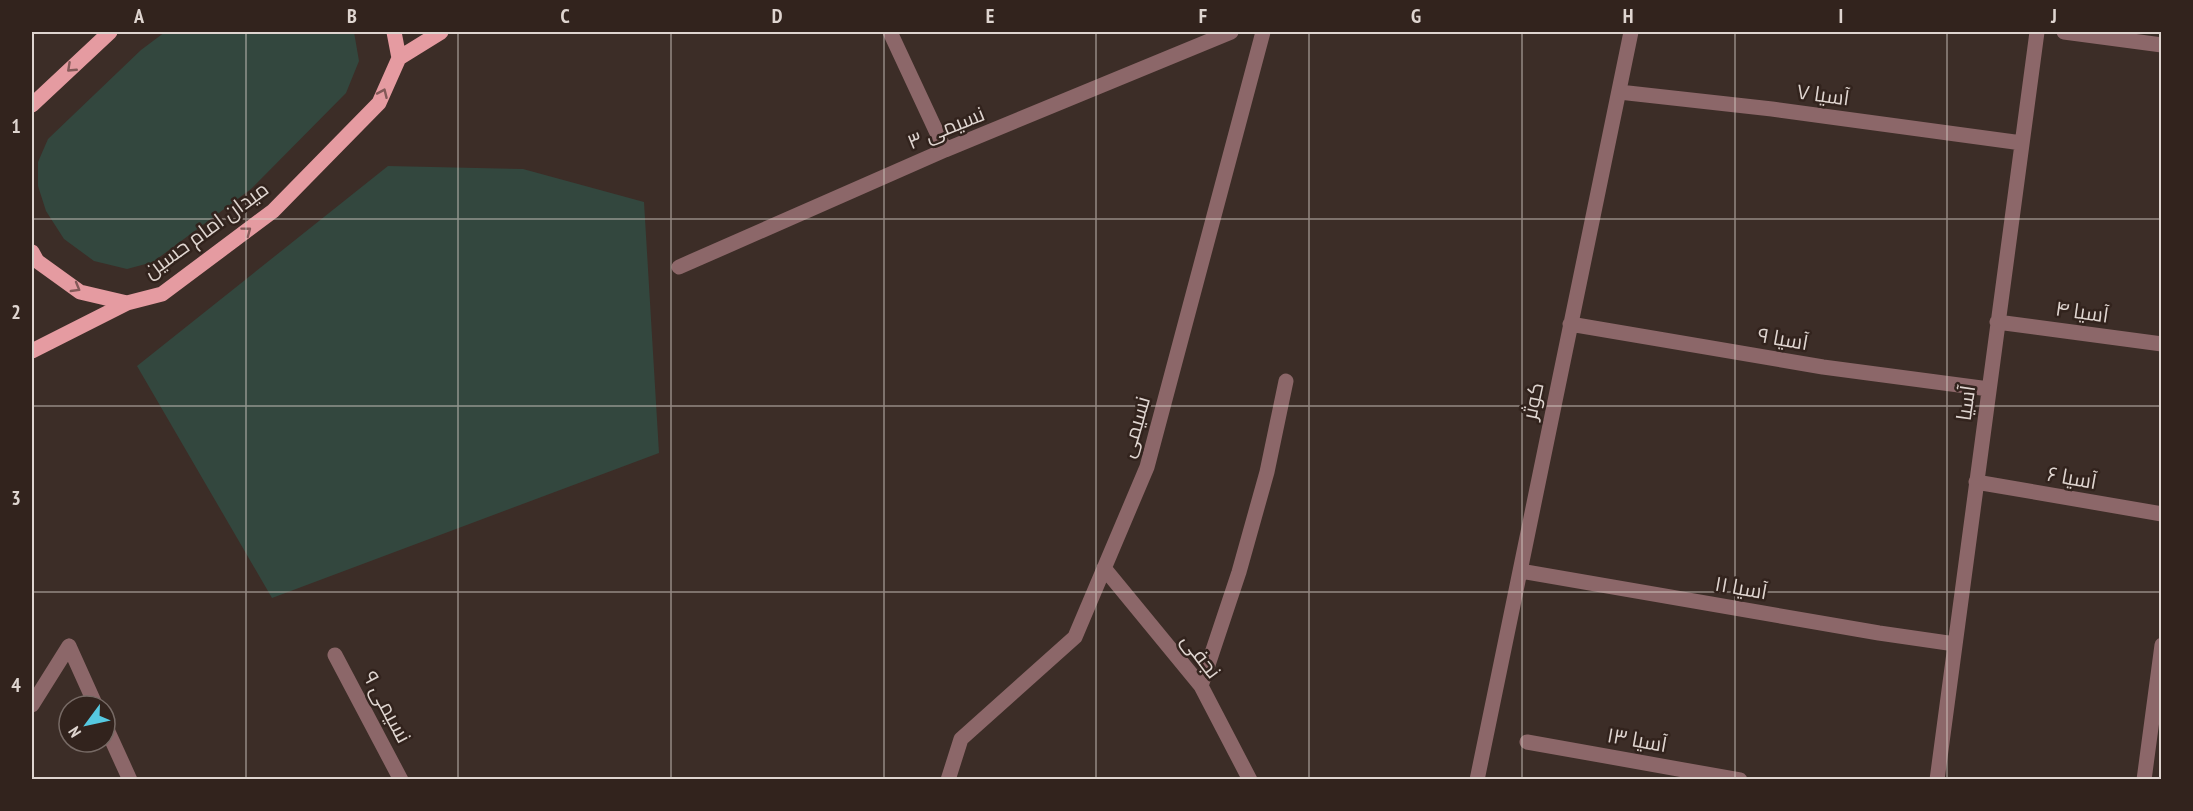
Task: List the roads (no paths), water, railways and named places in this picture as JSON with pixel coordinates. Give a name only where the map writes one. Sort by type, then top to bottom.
[{"type":"main road","points":[[32,105],[110,32]]},
{"type":"main road","points":[[394,32],[399,58],[441,32]]},
{"type":"main road","name":"میدان امام حسین","points":[[32,252],[37,261],[80,292],[127,303],[162,294],[273,212],[379,103],[399,58]]},
{"type":"main road","points":[[32,351],[127,303]]},
{"type":"street","points":[[890,32],[945,150]]},
{"type":"street","name":"نسیمی ۳","points":[[679,267],[1195,38],[1231,32]]},
{"type":"street","name":"نسیمی","points":[[948,780],[962,739],[1075,637],[1147,467],[1263,32]]},
{"type":"street","name":"کوثر","points":[[1477,780],[1631,32]]},
{"type":"street","name":"آسیا","points":[[1937,780],[2037,32]]},
{"type":"street","points":[[2064,32],[2162,45]]},
{"type":"street","name":"آسیا ۷","points":[[1619,92],[1784,111],[2022,143]]},
{"type":"street","name":"آسیا ۴","points":[[1997,322],[2162,344]]},
{"type":"street","name":"آسیا ۹","points":[[1570,324],[1823,367],[1989,389]]},
{"type":"street","points":[[1201,687],[1239,572],[1267,472],[1286,381]]},
{"type":"street","name":"آسیا ۶","points":[[1976,482],[2162,514]]},
{"type":"street","name":"نجفی","points":[[1104,568],[1201,687],[1250,780]]},
{"type":"street","name":"آسیا ۱۱","points":[[1520,571],[1955,644]]},
{"type":"street","points":[[2144,780],[2162,645]]},
{"type":"street","points":[[32,705],[69,646],[91,694]]},
{"type":"street","name":"نسیمی ۹","points":[[335,655],[401,780]]},
{"type":"street","name":"آسیا ۱۳","points":[[1527,742],[1740,780]]},
{"type":"street","points":[[117,751],[130,780]]},
{"type":"street","points":[[954,762],[963,780]]}]
